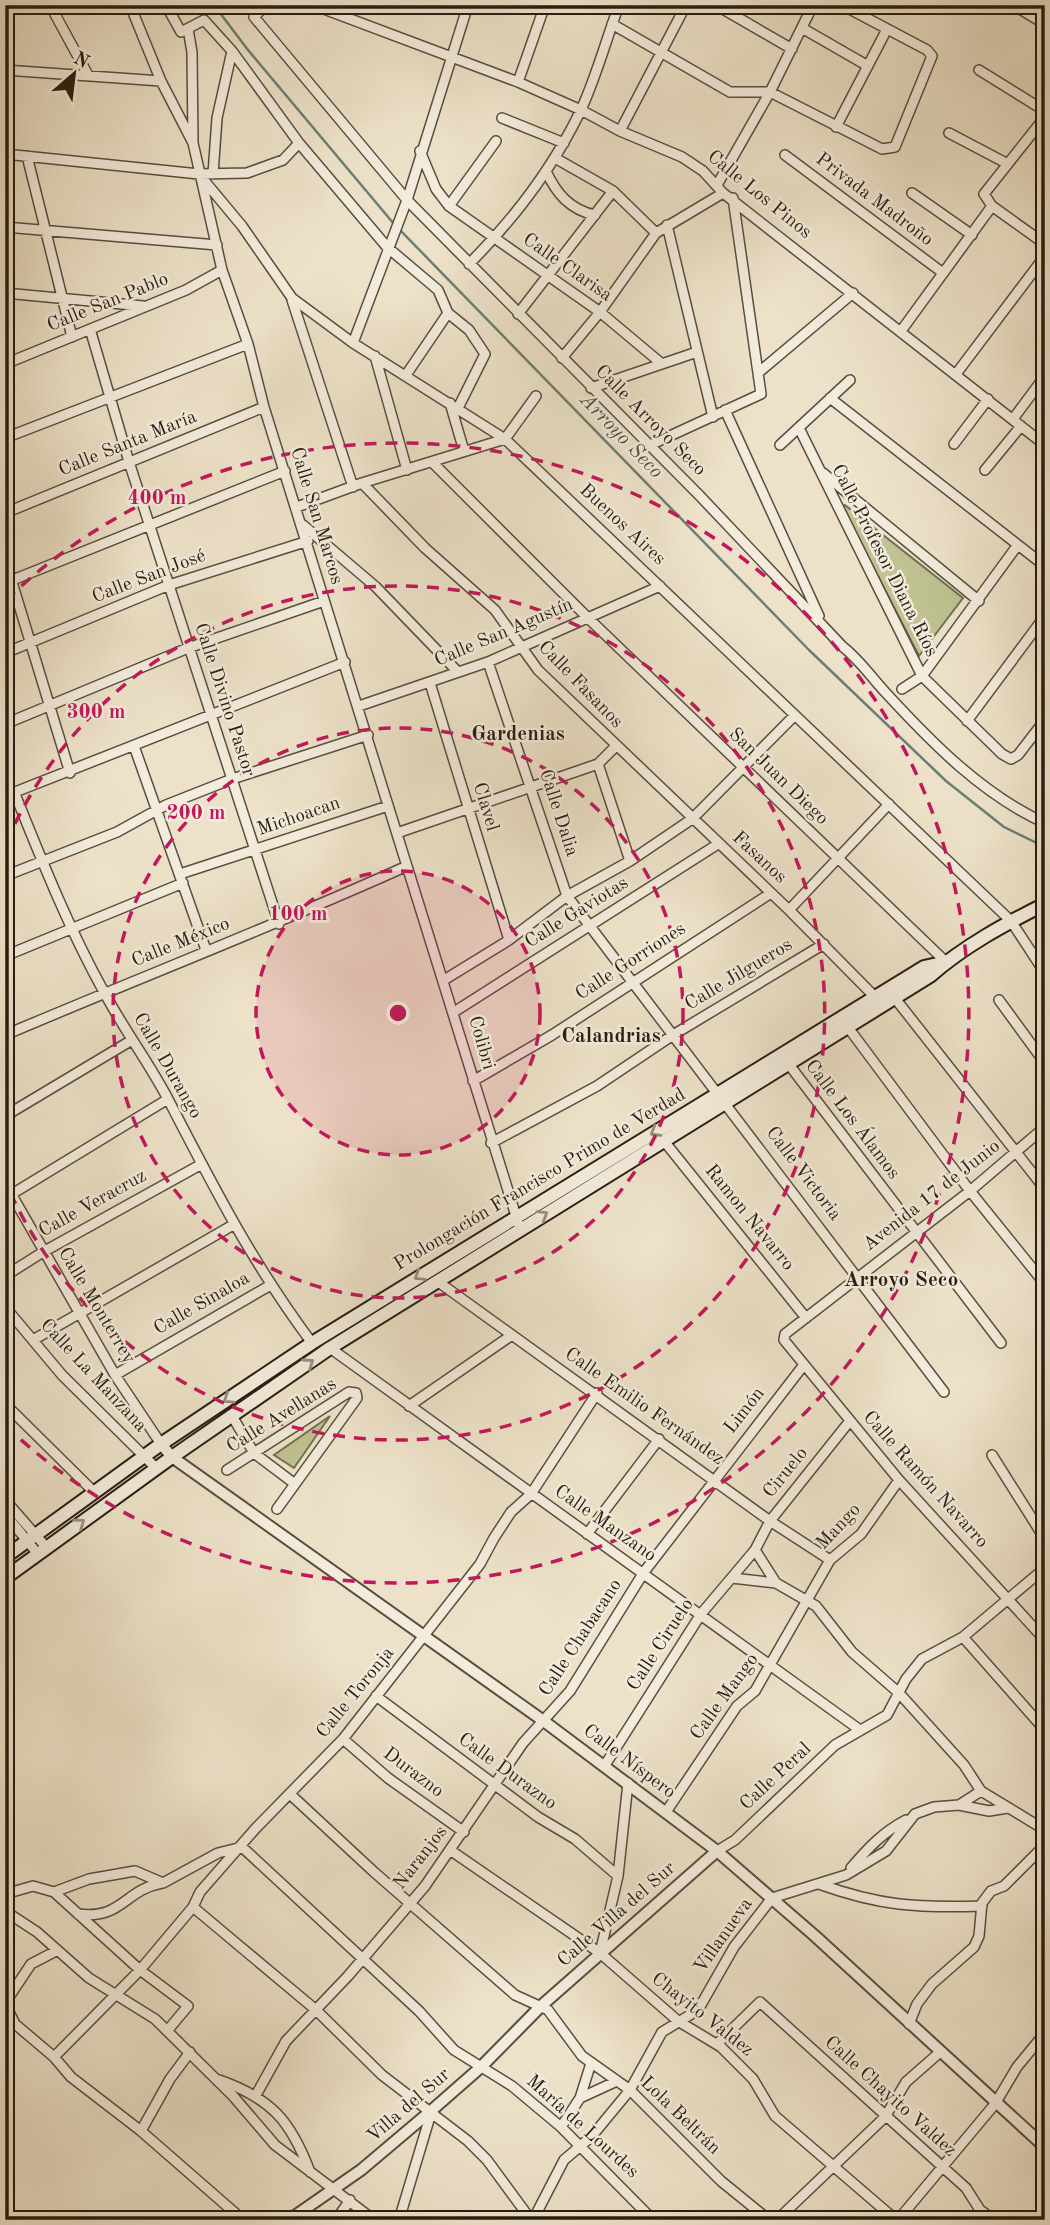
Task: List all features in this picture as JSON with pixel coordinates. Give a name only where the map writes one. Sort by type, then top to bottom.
[{"type":"main road","name":"Prolongación Francisco Primo de Verdad","points":[[5,1578],[156,1468],[518,1223],[844,1022],[894,997],[1011,921],[1045,904]]},
{"type":"main road","name":"Prolongación Francisco Primo de Verdad","points":[[5,1557],[161,1444],[312,1343],[664,1141],[723,1097],[787,1062],[876,997],[924,967],[946,962]]},
{"type":"street","points":[[130,5],[161,80],[193,144]]},
{"type":"street","points":[[166,5],[185,30],[192,52],[195,120],[193,144]]},
{"type":"street","name":"Calle Arroyo Seco","points":[[266,5],[254,17],[405,204],[469,264],[821,621],[842,646],[860,660],[885,692],[983,787],[1045,823]]},
{"type":"street","name":"Calle Los Pinos","points":[[313,5],[518,82],[620,131],[682,157],[1045,445]]},
{"type":"street","points":[[353,343],[405,204],[468,5]]},
{"type":"street","points":[[518,82],[545,5]]},
{"type":"street","points":[[469,264],[495,239],[564,143],[581,110],[619,5]]},
{"type":"street","points":[[620,131],[686,5]]},
{"type":"street","points":[[716,5],[792,49]]},
{"type":"street","points":[[562,358],[600,312],[656,233],[720,189],[813,5]]},
{"type":"street","points":[[612,24],[730,92],[770,92],[836,127],[889,150],[895,147],[932,56],[927,50],[886,31],[842,5]]},
{"type":"street","points":[[1013,5],[1045,23]]},
{"type":"street","points":[[5,7],[50,6],[88,75]]},
{"type":"street","points":[[185,30],[204,20],[232,51],[299,143],[387,247],[438,290],[448,313],[469,330],[485,354],[454,405],[464,451]]},
{"type":"street","points":[[802,28],[868,66]]},
{"type":"street","points":[[836,127],[886,31]]},
{"type":"street","points":[[214,174],[217,118],[232,51]]},
{"type":"street","points":[[5,70],[161,80]]},
{"type":"street","points":[[979,70],[1045,111]]},
{"type":"street","points":[[1045,117],[984,194],[992,206],[1045,244]]},
{"type":"street","points":[[502,118],[564,143]]},
{"type":"street","points":[[949,132],[1006,163]]},
{"type":"street","points":[[420,151],[436,189],[449,206],[496,141]]},
{"type":"street","points":[[5,154],[199,174],[247,173],[282,159],[299,143]]},
{"type":"street","name":"Calle San Marcos","points":[[193,144],[222,270],[248,344],[264,407],[308,541],[324,601],[407,866]]},
{"type":"street","name":"Privada Madroño","points":[[785,155],[943,273]]},
{"type":"street","points":[[27,156],[72,337]]},
{"type":"street","points":[[555,158],[613,191],[656,233]]},
{"type":"street","points":[[546,171],[554,189],[570,205],[595,215]]},
{"type":"street","name":"Buenos Aires","points":[[199,174],[242,226],[292,298],[353,343],[505,439],[1011,921],[1045,973]]},
{"type":"street","points":[[518,314],[613,191]]},
{"type":"street","points":[[912,193],[972,234]]},
{"type":"street","points":[[648,446],[761,394],[733,198]]},
{"type":"street","name":"Calle Clarisa","points":[[449,206],[600,312],[662,364]]},
{"type":"street","points":[[901,331],[992,206]]},
{"type":"street","points":[[667,225],[713,416]]},
{"type":"street","points":[[5,226],[217,246]]},
{"type":"street","points":[[956,374],[1045,256]]},
{"type":"street","name":"Calle San Pablo","points":[[7,362],[186,290],[222,270]]},
{"type":"street","points":[[5,293],[145,306]]},
{"type":"street","points":[[758,373],[853,293]]},
{"type":"street","points":[[292,298],[357,485]]},
{"type":"street","points":[[406,375],[448,313]]},
{"type":"street","name":"Calle Divino Pastor","points":[[90,329],[129,463],[188,648],[212,712],[253,851],[279,924]]},
{"type":"street","points":[[5,438],[248,344]]},
{"type":"street","points":[[591,388],[697,352]]},
{"type":"street","points":[[375,356],[407,470]]},
{"type":"street","points":[[985,470],[1045,376]]},
{"type":"street","points":[[780,445],[850,380]]},
{"type":"street","points":[[297,507],[357,485],[505,439],[536,396]]},
{"type":"street","points":[[830,398],[1045,566]]},
{"type":"street","points":[[954,444],[988,399]]},
{"type":"street","name":"Calle Santa María","points":[[5,513],[264,407]]},
{"type":"street","points":[[725,410],[800,569],[821,621]]},
{"type":"street","name":"Calle Profesor Diana Ríos","points":[[799,428],[922,677],[1011,759],[1018,755],[1045,720]]},
{"type":"street","name":"San Juan Diego","points":[[432,462],[587,617],[946,962]]},
{"type":"street","points":[[819,470],[979,601]]},
{"type":"street","points":[[9,582],[285,471]]},
{"type":"street","name":"Calle Fasanos","points":[[357,485],[495,610],[538,670],[615,747]]},
{"type":"street","points":[[303,525],[376,587],[458,673]]},
{"type":"street","name":"Calle San José","points":[[5,653],[169,585],[308,541]]},
{"type":"street","points":[[902,689],[922,677],[1017,545]]},
{"type":"street","points":[[5,559],[9,582],[33,642],[70,773]]},
{"type":"street","name":"Calle San Agustín","points":[[359,706],[488,662],[660,586]]},
{"type":"street","points":[[5,724],[188,648],[324,601]]},
{"type":"street","points":[[967,721],[1045,616]]},
{"type":"street","points":[[10,795],[134,747],[212,712],[345,662]]},
{"type":"street","name":"Calle Dalia","points":[[488,662],[567,896],[633,981]]},
{"type":"street","name":"Clavel","points":[[430,683],[509,940]]},
{"type":"street","points":[[444,980],[509,940],[567,896],[630,861],[692,819],[795,715]]},
{"type":"street","points":[[5,876],[117,832],[155,811],[232,779],[368,735]]},
{"type":"street","points":[[134,747],[206,950]]},
{"type":"street","points":[[397,833],[598,764],[615,747]]},
{"type":"street","name":"Fasanos","points":[[615,747],[789,910],[876,997]]},
{"type":"street","points":[[598,764],[630,861]]},
{"type":"street","name":"Calle Durango","points":[[10,795],[104,993],[168,1099],[200,1165],[269,1286],[312,1343]]},
{"type":"street","points":[[789,910],[889,804]]},
{"type":"street","name":"Michoacan","points":[[5,957],[73,930],[181,878],[387,806]]},
{"type":"street","name":"Calle Gaviotas","points":[[454,1012],[718,844]]},
{"type":"street","name":"Calle México","points":[[5,1035],[206,950],[279,924],[407,866]]},
{"type":"street","name":"Colibri","points":[[407,866],[518,1223]]},
{"type":"street","name":"Calle Gorriones","points":[[473,1081],[552,1034],[771,893]]},
{"type":"street","name":"Calle Jilgueros","points":[[491,1143],[597,1086],[673,1035],[824,944]]},
{"type":"street","name":"Calle Victoria","points":[[633,981],[944,1392]]},
{"type":"street","points":[[894,997],[1045,1189]]},
{"type":"street","points":[[999,1000],[1045,1063]]},
{"type":"street","points":[[844,1022],[970,1191],[1045,1284]]},
{"type":"street","points":[[5,1115],[132,1040]]},
{"type":"street","name":"Calle Los Álamos","points":[[787,1062],[1001,1343]]},
{"type":"street","points":[[12,1194],[168,1099]]},
{"type":"street","name":"Avenida 17 de Junio","points":[[784,1340],[785,1334],[970,1191],[1045,1127]]},
{"type":"street","name":"Ramon Navarro","points":[[664,1141],[806,1318]]},
{"type":"street","name":"Calle Veracruz","points":[[5,1276],[200,1165]]},
{"type":"street","name":"Calle Monterrey","points":[[5,1183],[116,1375],[161,1444]]},
{"type":"street","points":[[33,1340],[233,1225]]},
{"type":"street","name":"Calle Emilio Fernández","points":[[436,1281],[597,1394],[770,1521],[831,1560]]},
{"type":"street","name":"Calle Sinaloa","points":[[116,1375],[269,1286]]},
{"type":"street","name":"Calle La Manzana","points":[[5,1307],[62,1375],[156,1468]]},
{"type":"street","points":[[409,1406],[512,1335]]},
{"type":"street","name":"Calle Ramón Navarro","points":[[784,1340],[899,1480],[1045,1640]]},
{"type":"street","name":"Calle Manzano","points":[[330,1348],[860,1730]]},
{"type":"street","name":"Limón","points":[[644,1572],[803,1366]]},
{"type":"street","name":"Calle Avellanas","points":[[227,1470],[349,1392],[356,1393],[357,1398],[295,1485]]},
{"type":"street","name":"Calle Toronja","points":[[54,2057],[140,1970],[193,1907],[200,1892],[256,1828],[343,1739],[481,1564],[511,1512],[531,1494],[597,1394]]},
{"type":"street","points":[[5,1404],[94,1492]]},
{"type":"street","points":[[232,1416],[254,1453],[295,1485],[278,1509]]},
{"type":"street","name":"Ciruelo","points":[[755,1550],[770,1521],[849,1422]]},
{"type":"street","points":[[587,1534],[659,1439]]},
{"type":"street","name":"Calle Níspero","points":[[161,1444],[172,1457],[605,1765],[717,1851],[1045,2147]]},
{"type":"street","points":[[992,1455],[1045,1539]]},
{"type":"street","name":"Mango","points":[[809,1601],[831,1560],[861,1534],[899,1480]]},
{"type":"street","points":[[5,1500],[42,1550]]},
{"type":"street","points":[[5,1514],[32,1538]]},
{"type":"street","points":[[755,1550],[776,1583]]},
{"type":"street","name":"Calle Ciruelo","points":[[605,1765],[701,1614],[755,1550]]},
{"type":"street","name":"Calle Peral","points":[[717,1851],[735,1840],[835,1745],[887,1715],[922,1659],[963,1637],[1045,1568]]},
{"type":"street","name":"Calle Chabacano","points":[[545,1722],[570,1691],[644,1572]]},
{"type":"street","points":[[732,1578],[776,1583],[809,1601],[826,1616],[852,1652],[899,1693],[964,1765],[981,1791],[1045,1830]]},
{"type":"street","name":"Calle Mango","points":[[666,1812],[737,1706],[755,1691],[809,1601]]},
{"type":"street","points":[[963,1637],[1045,1730]]},
{"type":"street","name":"Calle Durazno","points":[[376,1696],[495,1785],[575,1839],[618,1876]]},
{"type":"street","name":"Naranjos","points":[[256,2095],[280,2049],[425,1886],[523,1743],[545,1722]]},
{"type":"street","name":"Durazno","points":[[343,1739],[388,1778],[464,1832]]},
{"type":"street","points":[[600,1953],[618,1876],[628,1783]]},
{"type":"street","points":[[959,1805],[981,1791]]},
{"type":"street","points":[[291,1795],[408,1903],[515,1995],[541,2006]]},
{"type":"street","points":[[846,1875],[888,1829],[934,1807],[959,1805],[989,1811],[1008,1808]]},
{"type":"street","points":[[772,1898],[846,1875],[886,1851],[909,1819]]},
{"type":"street","points":[[909,2024],[917,2004],[932,1984],[974,1947],[979,1936],[982,1906],[991,1891],[1004,1886],[1045,1845]]},
{"type":"street","points":[[78,1914],[106,1914],[142,1888],[163,1883],[218,1853],[242,1847]]},
{"type":"street","name":"María de Lourdes","points":[[242,1847],[425,2017],[454,2050],[512,2086],[561,2127],[653,2220]]},
{"type":"street","name":"Chayito Valdez","points":[[450,1850],[600,1953],[678,2021],[717,2044],[753,2080],[775,2116],[834,2168]]},
{"type":"street","name":"Calle Villa del Sur","points":[[541,2006],[717,1851]]},
{"type":"street","points":[[54,1892],[89,1879],[135,1871],[163,1883]]},
{"type":"street","points":[[819,1884],[849,1895],[908,1908],[982,1906]]},
{"type":"street","points":[[5,1894],[33,1886],[54,1892],[140,1970],[188,2006],[167,2031]]},
{"type":"street","name":"Villanueva","points":[[534,2217],[564,2160],[592,2136],[630,2090],[654,2042],[662,2032],[678,2021],[689,2018],[698,2010],[734,1947],[772,1898]]},
{"type":"street","points":[[193,1907],[316,2010],[382,2075],[432,2110],[487,2160],[534,2217],[546,2220]]},
{"type":"street","points":[[5,1911],[37,1932],[89,1978],[116,1993],[167,2031],[190,2052],[275,2145],[374,2220]]},
{"type":"street","points":[[56,1951],[31,1964],[5,2003],[15,2024],[54,2057],[71,2077],[141,2131],[243,2220]]},
{"type":"street","name":"Calle Chayito Valdez","points":[[717,2044],[760,2002],[966,2188],[980,2210],[994,2220]]},
{"type":"street","name":"Lola Beltrán","points":[[541,2006],[559,2022],[573,2047],[590,2063],[630,2090],[696,2158],[769,2220]]},
{"type":"street","name":"Villa del Sur","points":[[289,2220],[361,2170],[432,2110],[481,2067],[541,2006]]},
{"type":"street","points":[[834,2168],[897,2220],[995,2104],[1017,2067],[1045,2033]]},
{"type":"street","points":[[141,2131],[170,2079],[190,2052]]},
{"type":"street","points":[[778,2220],[885,2117],[906,2082],[939,2053]]},
{"type":"street","points":[[561,2127],[580,2098],[590,2063]]},
{"type":"street","points":[[214,2078],[256,2095],[293,2130],[311,2174]]},
{"type":"street","points":[[580,2098],[617,2081]]},
{"type":"street","points":[[398,2220],[432,2110]]},
{"type":"street","points":[[336,2220],[350,2200]]},
{"type":"green space","points":[[845,505],[963,598],[919,656],[842,506]]},
{"type":"green space","points":[[330,1416],[294,1468],[274,1455]]},
{"type":"waterway","name":"Arroyo Seco","points":[[214,5],[248,50],[394,224]]},
{"type":"waterway","name":"Arroyo Seco","points":[[399,229],[809,650],[946,781],[1004,827],[1045,847]]},
{"type":"district","name":"Gardenias","points":[[518,734]]},
{"type":"district","name":"Calandrias","points":[[611,1036]]},
{"type":"district","name":"Arroyo Seco","points":[[901,1280]]}]
